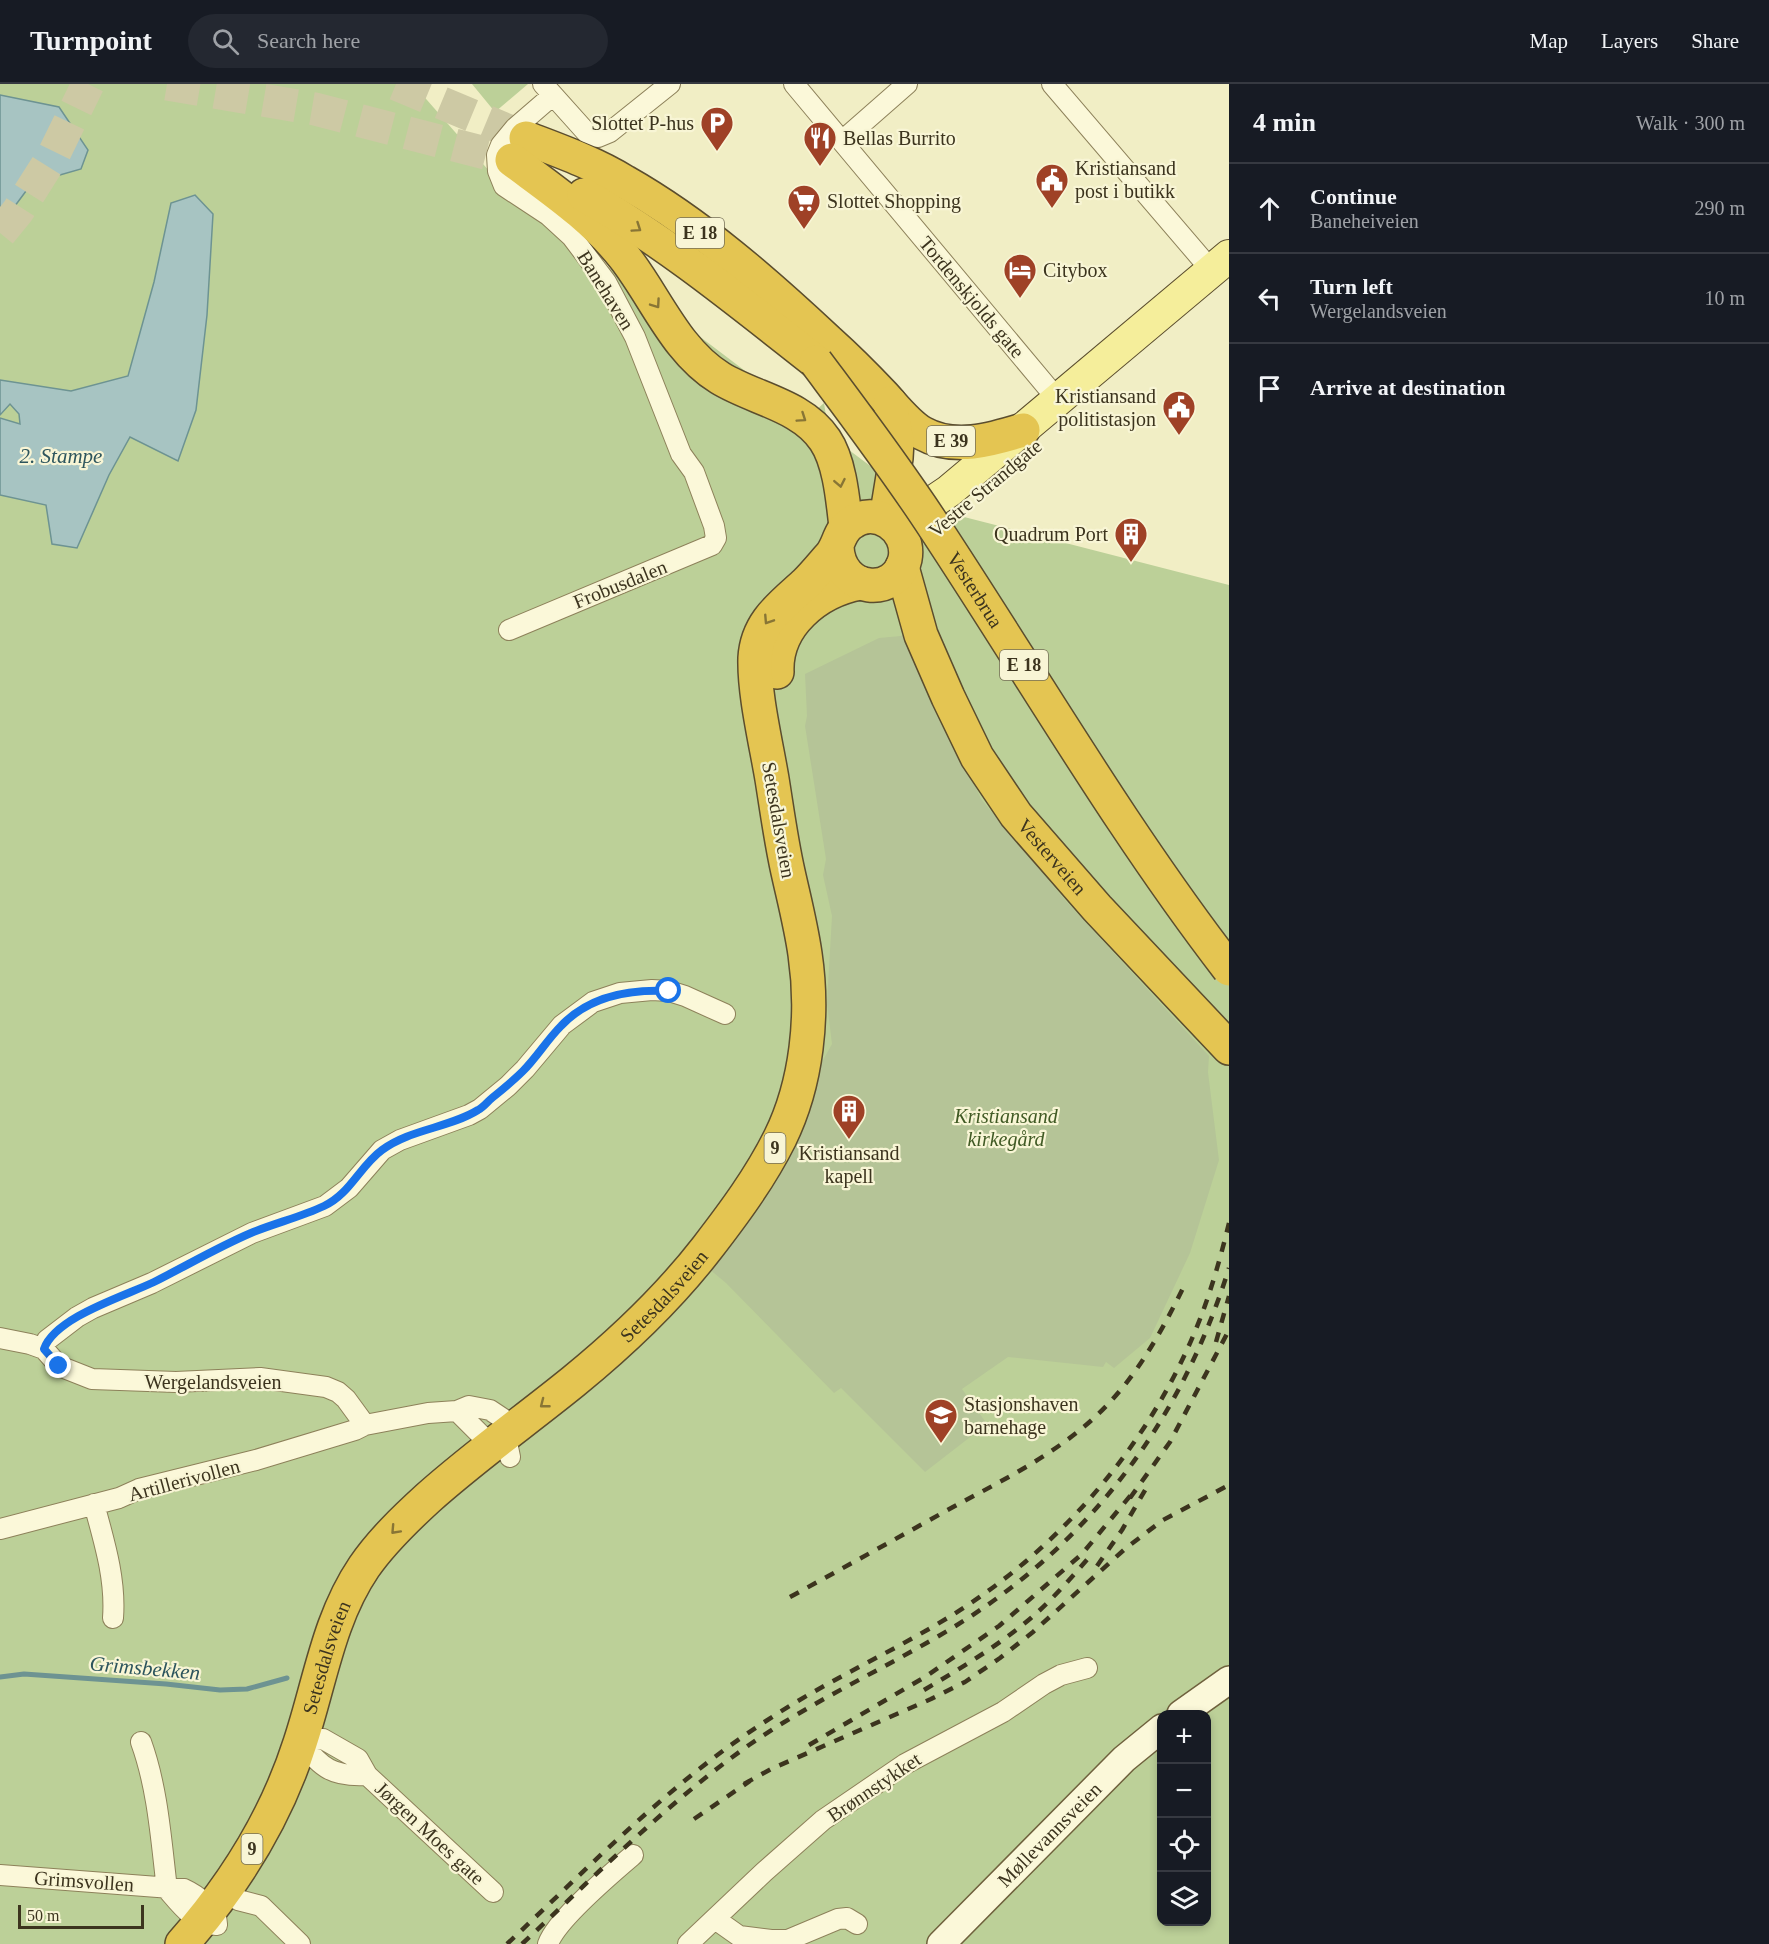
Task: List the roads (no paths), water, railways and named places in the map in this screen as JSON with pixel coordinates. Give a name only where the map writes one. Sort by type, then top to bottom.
[{"type":"highway","name":"E 18","points":[[519,149],[587,162],[626,182],[681,219],[735,259],[851,362],[890,403]]},
{"type":"highway","name":"Vesterbrua","points":[[519,149],[587,197],[632,224],[706,277],[816,362],[934,525],[1138,843],[1187,915],[1229,969]]},
{"type":"highway","points":[[519,149],[601,229],[627,260],[687,349],[701,364],[720,378],[795,413],[813,426],[826,441],[840,478],[839,562],[842,569],[853,580],[867,584],[893,578],[904,561],[903,538],[889,522],[879,517],[864,517],[841,537]]},
{"type":"highway","points":[[889,522],[897,441],[890,403]]},
{"type":"highway","name":"E 39","points":[[890,403],[922,433],[939,439],[963,442],[986,441],[1023,430]]},
{"type":"highway","name":"Setesdalsveien","points":[[503,1445],[612,1350],[673,1288],[704,1252],[739,1205],[765,1166],[786,1123],[804,1056],[808,985],[804,945],[781,838],[761,714],[755,652],[763,627],[770,616],[806,582],[841,537]]},
{"type":"highway","name":"Vesterveien","points":[[904,561],[921,635],[977,757],[1016,815],[1097,908],[1229,1048]]},
{"type":"highway","name":"Vesterveien","points":[[867,584],[921,635]]},
{"type":"highway","name":"Setesdalsveien","points":[[208,1924],[249,1887],[305,1790],[329,1639],[340,1611],[362,1569],[408,1516],[454,1475],[600,1386],[630,1359],[730,1246],[761,1206],[783,1172],[803,1129],[815,1095],[823,1059],[827,1002],[823,951],[813,917],[800,855],[777,663],[784,635],[811,604],[840,588],[867,584]]},
{"type":"main road","name":"Vestre Strandgate","points":[[889,522],[912,516],[949,491],[1058,400],[1223,269]]},
{"type":"main road","name":"Vestre Strandgate","points":[[904,561],[1223,269]]},
{"type":"main road","points":[[1187,1710],[1229,1680]]},
{"type":"main road","name":"Møllevannsveien","points":[[941,1944],[1124,1759],[1157,1731]]},
{"type":"street","points":[[547,90],[586,132],[598,137],[610,132],[670,84]]},
{"type":"street","name":"Tordenskjolds gate","points":[[794,84],[1058,400]]},
{"type":"street","points":[[842,141],[907,84]]},
{"type":"street","points":[[1052,84],[1223,269]]},
{"type":"street","name":"Banehaven","points":[[547,90],[501,145],[497,155],[498,171],[504,186],[548,215],[572,237],[606,282],[635,337],[681,454],[694,472],[714,526]]},
{"type":"street","name":"Frobusdalen","points":[[509,630],[712,545],[716,538],[714,526]]},
{"type":"street","points":[[44,1349],[47,1340],[85,1312],[152,1283],[252,1233],[325,1206],[349,1188],[382,1150],[400,1140],[480,1109],[525,1069],[562,1024],[593,1002],[620,993],[669,991],[725,1014]]},
{"type":"street","name":"Wergelandsveien","points":[[0,1338],[44,1349],[59,1366],[92,1380],[176,1382],[260,1378],[326,1388],[338,1392],[346,1399],[365,1425]]},
{"type":"street","points":[[365,1425],[428,1413],[457,1411],[469,1407],[490,1410],[502,1418],[503,1445]]},
{"type":"street","points":[[457,1411],[503,1445]]},
{"type":"street","name":"Artillerivollen","points":[[0,1529],[119,1498],[139,1490],[256,1461],[365,1425]]},
{"type":"street","points":[[94,1504],[112,1578],[113,1618]]},
{"type":"street","name":"Brønnstykket","points":[[688,1944],[764,1872],[824,1820],[905,1764],[1003,1712],[1044,1684],[1070,1671],[1087,1668]]},
{"type":"street","points":[[141,1742],[158,1808],[167,1889]]},
{"type":"street","name":"Jørgen Moes gate","points":[[313,1748],[330,1770],[356,1776],[367,1775],[493,1892]]},
{"type":"street","points":[[548,1944],[550,1938],[567,1917],[633,1854]]},
{"type":"street","name":"Grimsvollen","points":[[0,1875],[184,1890],[194,1894],[208,1924],[261,1906],[300,1944]]},
{"type":"street","points":[[715,1919],[739,1936],[771,1940],[788,1940],[838,1919],[847,1918],[856,1924]]},
{"type":"water","points":[[0,95],[59,107],[88,150],[81,169],[32,183],[0,226]]},
{"type":"water","name":"2. Stampe","points":[[195,195],[213,214],[207,315],[196,410],[178,461],[130,437],[109,475],[77,548],[52,544],[46,505],[0,495],[0,418],[20,424],[19,414],[10,404],[0,415],[0,380],[71,391],[128,376],[154,282],[171,203]]},
{"type":"waterway","name":"Grimsbekken","points":[[0,1677],[24,1674],[220,1690],[247,1689],[287,1678]]},
{"type":"tunnel","points":[[0,233],[18,211],[54,154],[88,84]]},
{"type":"tunnel","points":[[167,84],[315,109],[512,160]]},
{"type":"tunnel","points":[[396,84],[526,138]]},
{"type":"railway","points":[[507,1944],[632,1826],[731,1745],[789,1706],[954,1614],[1032,1556],[1068,1522],[1101,1486],[1131,1447],[1180,1364],[1208,1296],[1229,1223]]},
{"type":"railway","points":[[522,1944],[632,1840],[719,1767],[771,1730],[937,1637],[989,1604],[1037,1566],[1080,1526],[1119,1481],[1153,1433],[1183,1381],[1208,1326],[1229,1268]]},
{"type":"railway","points":[[790,1597],[1016,1473],[1076,1433],[1111,1401],[1133,1374],[1184,1286]]},
{"type":"railway","points":[[1216,1342],[1229,1296]]},
{"type":"railway","points":[[1130,1498],[1170,1442],[1229,1330]]},
{"type":"railway","points":[[1097,1566],[1122,1530],[1148,1485]]},
{"type":"railway","points":[[744,1784],[771,1769],[965,1682],[1033,1632],[1126,1548],[1163,1520],[1229,1485]]},
{"type":"railway","points":[[809,1745],[925,1677],[999,1626],[1082,1554],[1135,1490]]},
{"type":"railway","points":[[924,1690],[1006,1638],[1055,1596],[1091,1555]]},
{"type":"railway","points":[[694,1819],[750,1781]]},
{"type":"place","name":"Slottet P-hus","points":[[717,152]]},
{"type":"place","name":"Bellas Burrito","points":[[820,167]]},
{"type":"place","name":"Kristiansand post i butikk","points":[[1052,209]]},
{"type":"place","name":"Slottet Shopping","points":[[804,230]]},
{"type":"place","name":"Citybox","points":[[1020,299]]},
{"type":"place","name":"Kristiansand politistasjon","points":[[1179,436]]},
{"type":"place","name":"Quadrum Port","points":[[1131,563]]},
{"type":"place","name":"Kristiansand kapell","points":[[849,1140]]},
{"type":"place","name":"Stasjonshaven barnehage","points":[[941,1444]]},
{"type":"park label","name":"Kristiansand kirkegård","points":[[1006,1128]]}]
